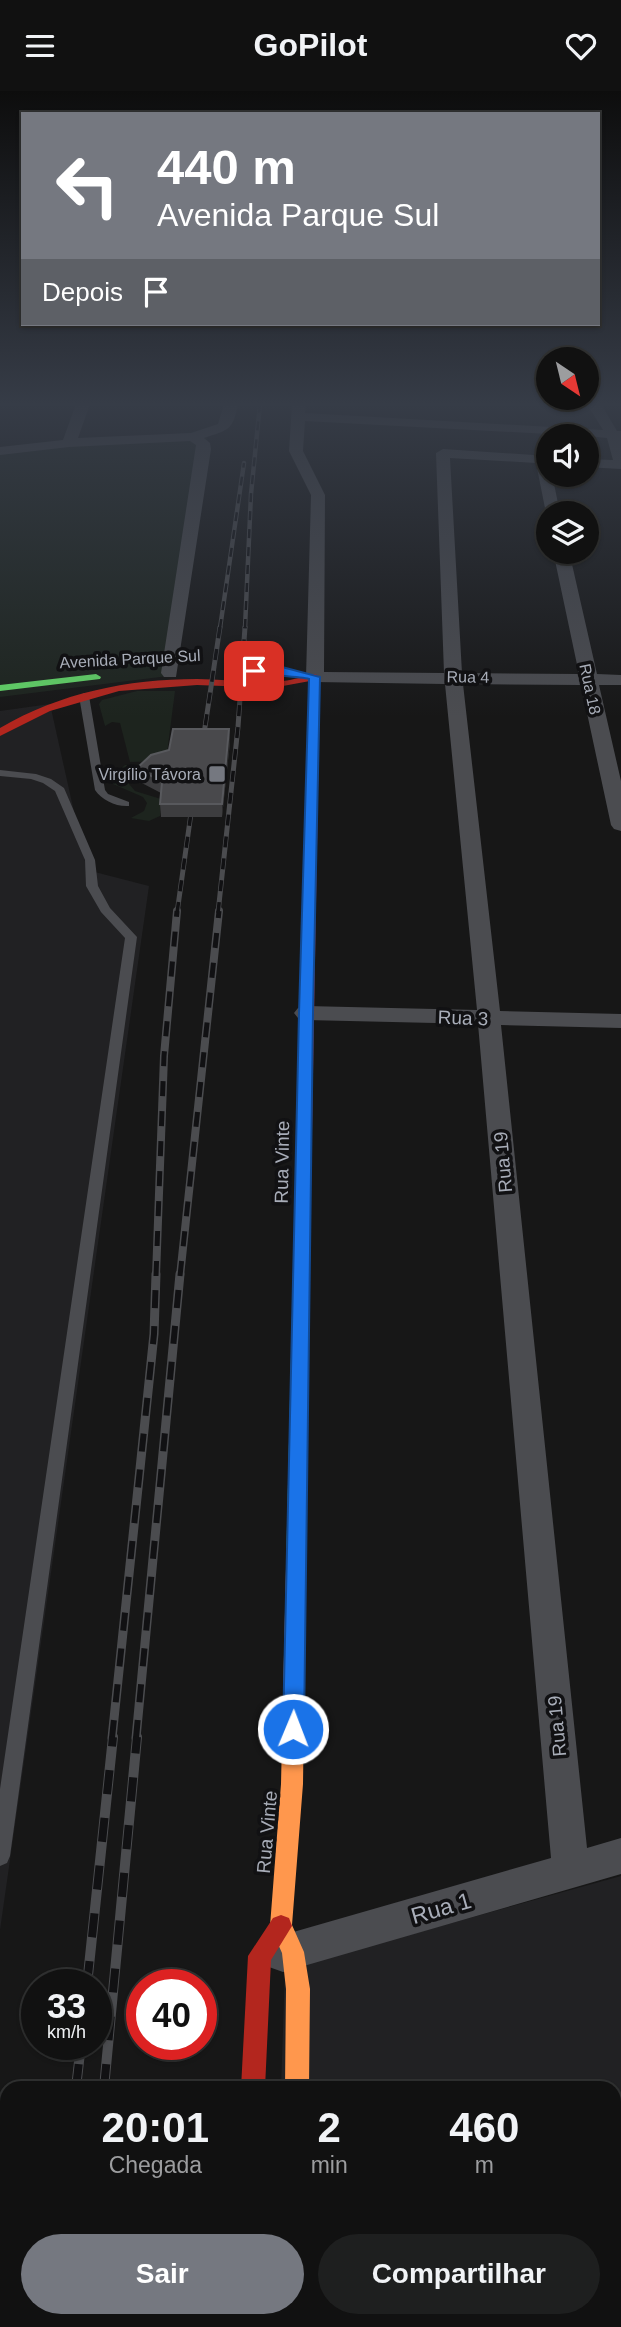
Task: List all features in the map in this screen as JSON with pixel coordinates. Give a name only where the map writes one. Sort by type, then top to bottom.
[{"type":"street","points":[[170,673],[195,508]]},
{"type":"street","name":"Rua Vinte","points":[[278,1945],[292,1784],[318,508]]},
{"type":"street","name":"Rua 19","points":[[455,508],[453,677],[489,1019],[571,1870]]},
{"type":"street","name":"Rua 18","points":[[564,564],[621,825]]},
{"type":"street","name":"Avenida Parque Sul","points":[[0,688],[59,680],[170,673],[282,671],[315,677]]},
{"type":"street","name":"Avenida Parque Sul","points":[[0,733],[17,720],[84,696],[121,687],[196,682],[284,684],[315,677]]},
{"type":"street","name":"Rua 4","points":[[315,677],[621,680]]},
{"type":"street","name":"Rua 3","points":[[306,1013],[621,1021]]},
{"type":"street","name":"Rua 1","points":[[278,1945],[621,1856]]},
{"type":"street","points":[[254,2081],[278,1945]]},
{"type":"street","points":[[278,1945],[298,1989],[297,2081]]},
{"type":"lane","points":[[84,696],[100,790],[104,796],[125,804]]},
{"type":"lane","points":[[0,773],[36,776],[53,783],[60,790],[90,860],[92,886],[105,910],[131,937],[0,1856]]},
{"type":"shaded area","points":[[0,508],[195,508],[168,676],[0,697]]},
{"type":"shaded area","points":[[137,691],[175,691],[166,761],[130,762],[120,723],[112,722],[105,726],[99,704],[102,700]]},
{"type":"shaded area","points":[[50,704],[87,870],[149,886],[0,1930],[0,711]]},
{"type":"shaded area","points":[[152,764],[134,771],[129,777],[129,784],[135,791],[161,799],[160,816],[149,821],[131,818],[144,811],[147,803],[143,797],[113,784],[112,777],[125,765]]},
{"type":"shaded area","points":[[621,1876],[621,2081],[281,2081],[285,1969]]},
{"type":"building","points":[[173,729],[229,729],[222,804],[160,804],[162,782],[137,768],[151,755],[169,750]]},
{"type":"railway","points":[[220,628],[237,508]]},
{"type":"railway","points":[[245,628],[250,508]]},
{"type":"railway","points":[[202,747],[220,627]]},
{"type":"railway","points":[[218,913],[238,727],[245,627]]},
{"type":"railway","points":[[177,913],[193,799]]},
{"type":"railway","points":[[156,1276],[164,1056],[177,911]]},
{"type":"railway","points":[[180,1276],[219,911]]},
{"type":"railway","points":[[112,1738],[154,1334],[156,1274]]},
{"type":"railway","points":[[136,1738],[180,1274]]},
{"type":"railway","points":[[89,1969],[113,1737]]},
{"type":"railway","points":[[105,2081],[137,1737]]},
{"type":"railway","points":[[77,2081],[79,2060]]},
{"type":"traffic: fast","points":[[0,688],[96,677]]},
{"type":"traffic: fast","points":[[296,1569],[303,1188]]},
{"type":"traffic: slow","points":[[296,1569],[292,1784],[281,1926],[293,1952],[298,1989],[297,2081]]},
{"type":"traffic: jam","points":[[0,733],[46,709],[94,693],[119,688],[197,682],[272,685],[315,677]]},
{"type":"traffic: jam","points":[[303,1188],[315,677]]},
{"type":"traffic: jam","points":[[253,2081],[260,1956],[281,1926]]},
{"type":"place","name":"Virgílio Távora","points":[[217,774]]},
{"type":"route","points":[[254,671],[282,671],[315,677],[293,1729]]}]
